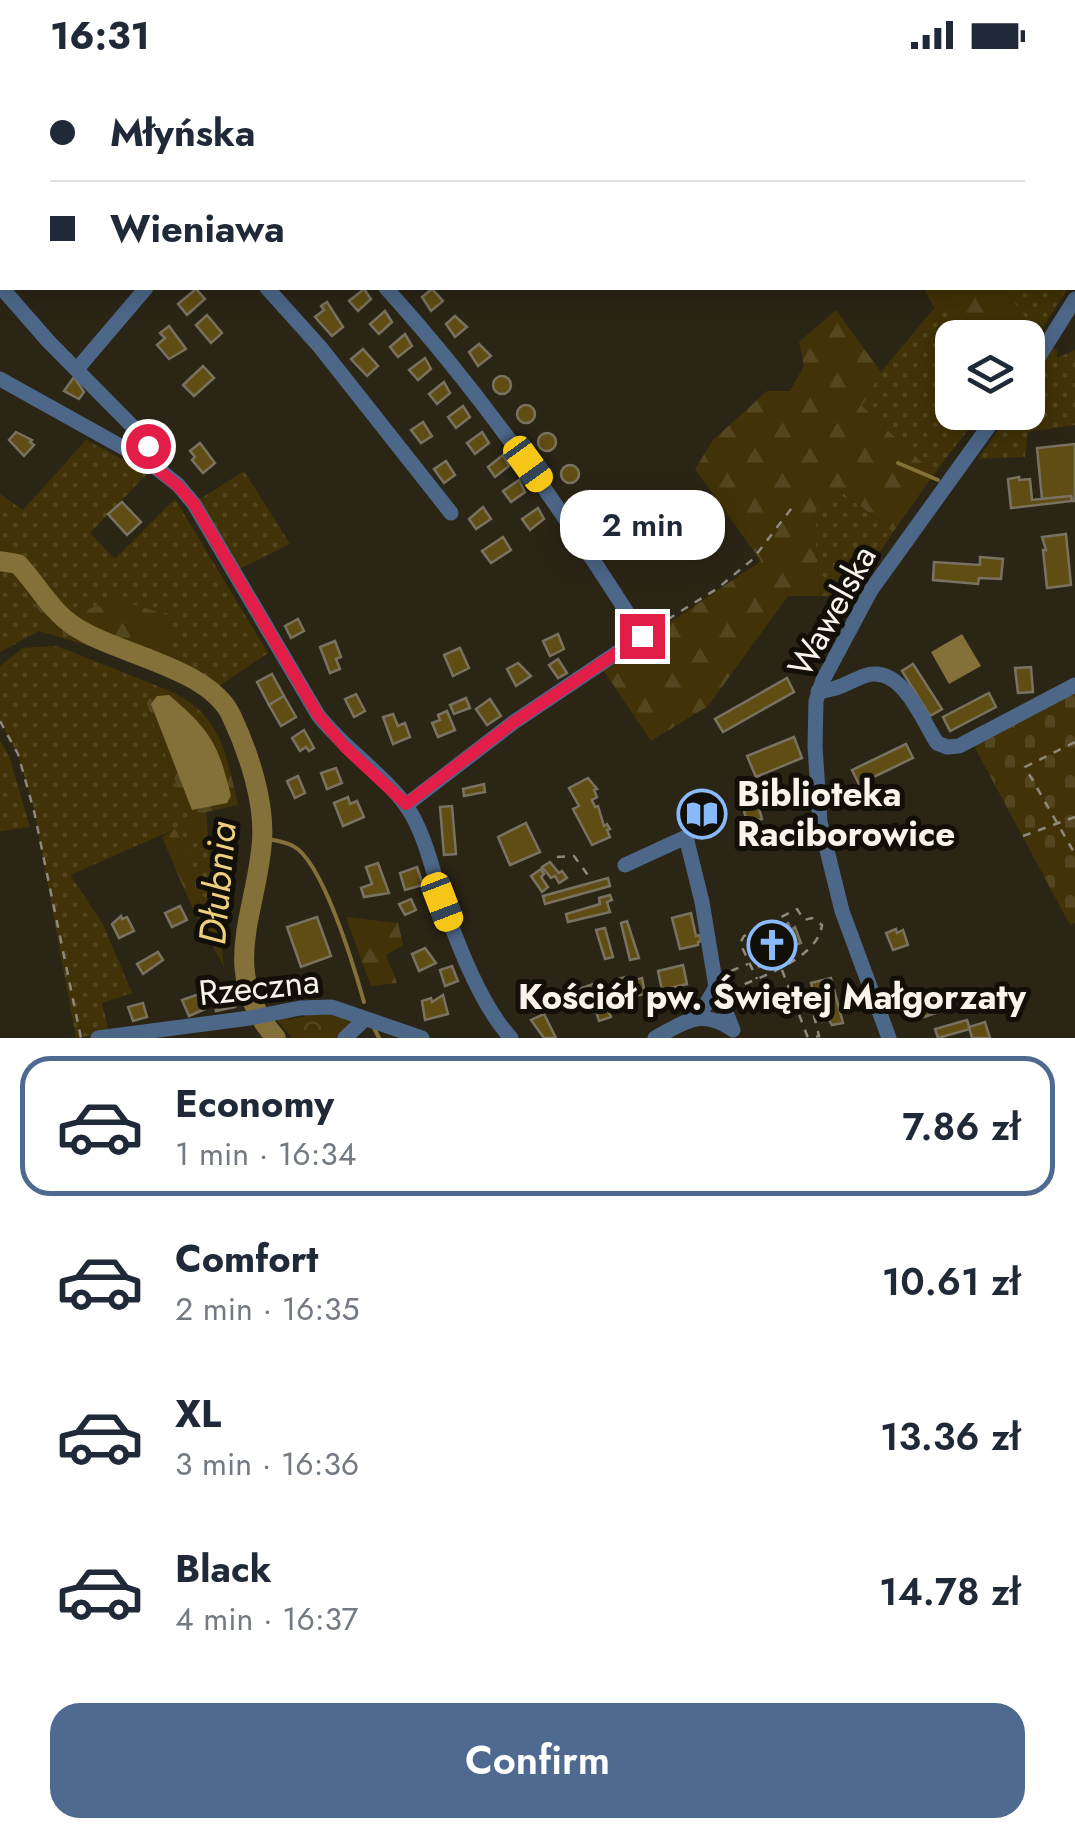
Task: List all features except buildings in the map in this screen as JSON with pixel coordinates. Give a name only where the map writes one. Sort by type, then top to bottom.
[{"type":"street","points":[[4,290],[144,439],[149,462]]},
{"type":"street","points":[[78,368],[144,290]]},
{"type":"street","points":[[269,290],[320,347],[450,513]]},
{"type":"street","points":[[388,290],[456,370],[541,482],[642,636],[514,722],[406,804]]},
{"type":"street","points":[[1045,347],[1075,299]]},
{"type":"street","points":[[0,380],[149,462],[194,504],[318,715],[345,747],[406,804],[420,831],[450,922],[502,1036]]},
{"type":"street","name":"Wawelska","points":[[889,1038],[842,910],[820,822],[815,746],[818,691],[871,590],[986,430]]},
{"type":"street","points":[[818,691],[833,691],[871,674],[885,675],[902,688],[936,742],[952,747],[1075,685]]},
{"type":"street","points":[[625,866],[686,838],[718,990],[734,1033]]},
{"type":"street","points":[[655,1038],[699,1016],[718,990]]},
{"type":"street","name":"Rzeczna","points":[[98,1038],[300,1008],[332,1007],[422,1038]]},
{"type":"street","points":[[699,1016],[712,1018],[734,1033]]},
{"type":"street","points":[[345,1038],[366,1019]]},
{"type":"path","points":[[642,636],[718,588],[754,559],[794,505]]},
{"type":"path","points":[[0,721],[18,754],[34,811],[81,1038]]},
{"type":"path","points":[[1075,742],[1025,767],[1075,854]]},
{"type":"path","points":[[1023,836],[1075,817]]},
{"type":"path","points":[[557,857],[574,856],[590,878]]},
{"type":"path","points":[[718,990],[758,979],[781,969],[815,944],[822,925],[812,918],[804,920],[797,910],[744,936],[740,942],[758,979]]},
{"type":"path","points":[[731,971],[750,963]]},
{"type":"path","points":[[781,969],[810,1038],[819,1036],[810,1000]]},
{"type":"green space","points":[[925,290],[1004,290],[1027,320],[958,320],[933,306]]},
{"type":"green space","points":[[1004,290],[1067,290],[1045,324],[1045,320],[1027,320]]},
{"type":"green space","points":[[935,307],[958,320],[935,320],[935,430],[968,430],[934,474],[861,406],[881,372]]},
{"type":"green space","points":[[836,310],[881,372],[862,406],[934,474],[893,532],[840,490],[816,506],[821,596],[788,596],[708,706],[651,741],[602,668],[761,561],[695,469],[713,440],[767,391],[790,391],[804,366],[799,342]]},
{"type":"green space","points":[[1053,348],[1057,358],[1075,350],[1075,425],[1045,429],[1045,360]]},
{"type":"green space","points":[[998,430],[1041,430],[1028,432],[1025,457],[978,459]]},
{"type":"green space","points":[[86,440],[148,473],[90,533],[115,559],[175,499],[268,653],[219,686],[167,657],[168,653],[118,600],[75,613],[60,602],[16,550],[0,552],[0,494],[23,510]]},
{"type":"green space","points":[[244,471],[290,544],[239,569],[197,501]]},
{"type":"green space","points":[[839,490],[893,532],[851,597],[821,596],[816,506]]},
{"type":"green space","points":[[16,549],[74,613],[118,600],[171,616],[168,653],[161,673],[49,626],[12,567],[0,573],[0,552]]},
{"type":"green space","points":[[11,566],[49,626],[92,647],[39,631],[0,652],[0,573]]},
{"type":"green space","points":[[57,646],[160,687],[146,703],[196,836],[208,836],[224,967],[192,907],[200,904],[175,829],[70,875],[103,924],[132,993],[102,1003],[109,1033],[76,1038],[34,809],[18,755],[0,721],[0,666],[23,648]]},
{"type":"green space","points":[[160,687],[180,696],[208,719],[229,766],[238,805],[206,812],[208,836],[196,837],[146,702]]},
{"type":"green space","points":[[1075,690],[1075,923],[1070,925],[973,744]]},
{"type":"green space","points":[[0,740],[9,756],[30,827],[0,831]]},
{"type":"green space","points":[[175,829],[185,847],[200,904],[192,907],[162,837]]},
{"type":"green space","points":[[346,917],[398,923],[403,945],[386,955],[397,983],[371,986]]},
{"type":"green space","points":[[331,1012],[353,1022],[338,1038],[292,1038],[276,1019],[304,1017],[305,1013]]},
{"type":"shaded area","points":[[962,634],[981,666],[949,684],[931,652]]},
{"type":"shaded area","points":[[169,695],[210,739],[231,796],[227,803],[192,810],[151,704],[157,696]]},
{"type":"waterway","points":[[898,463],[938,480]]},
{"type":"waterway","name":"Dłubnia","points":[[0,561],[18,564],[65,620],[92,636],[183,673],[203,685],[231,715],[254,776],[262,826],[244,966],[258,1014],[276,1038]]},
{"type":"waterway","points":[[263,838],[293,846],[315,872],[336,918],[364,1002]]},
{"type":"waterway","points":[[374,1028],[379,1038]]},
{"type":"place","name":"Biblioteka Raciborowice","points":[[702,814]]},
{"type":"place","name":"Kościół pw. Świętej Małgorzaty","points":[[772,945]]},
{"type":"route","points":[[148,446],[149,462],[194,504],[304,696],[345,747],[406,804],[514,722],[642,636]]}]
